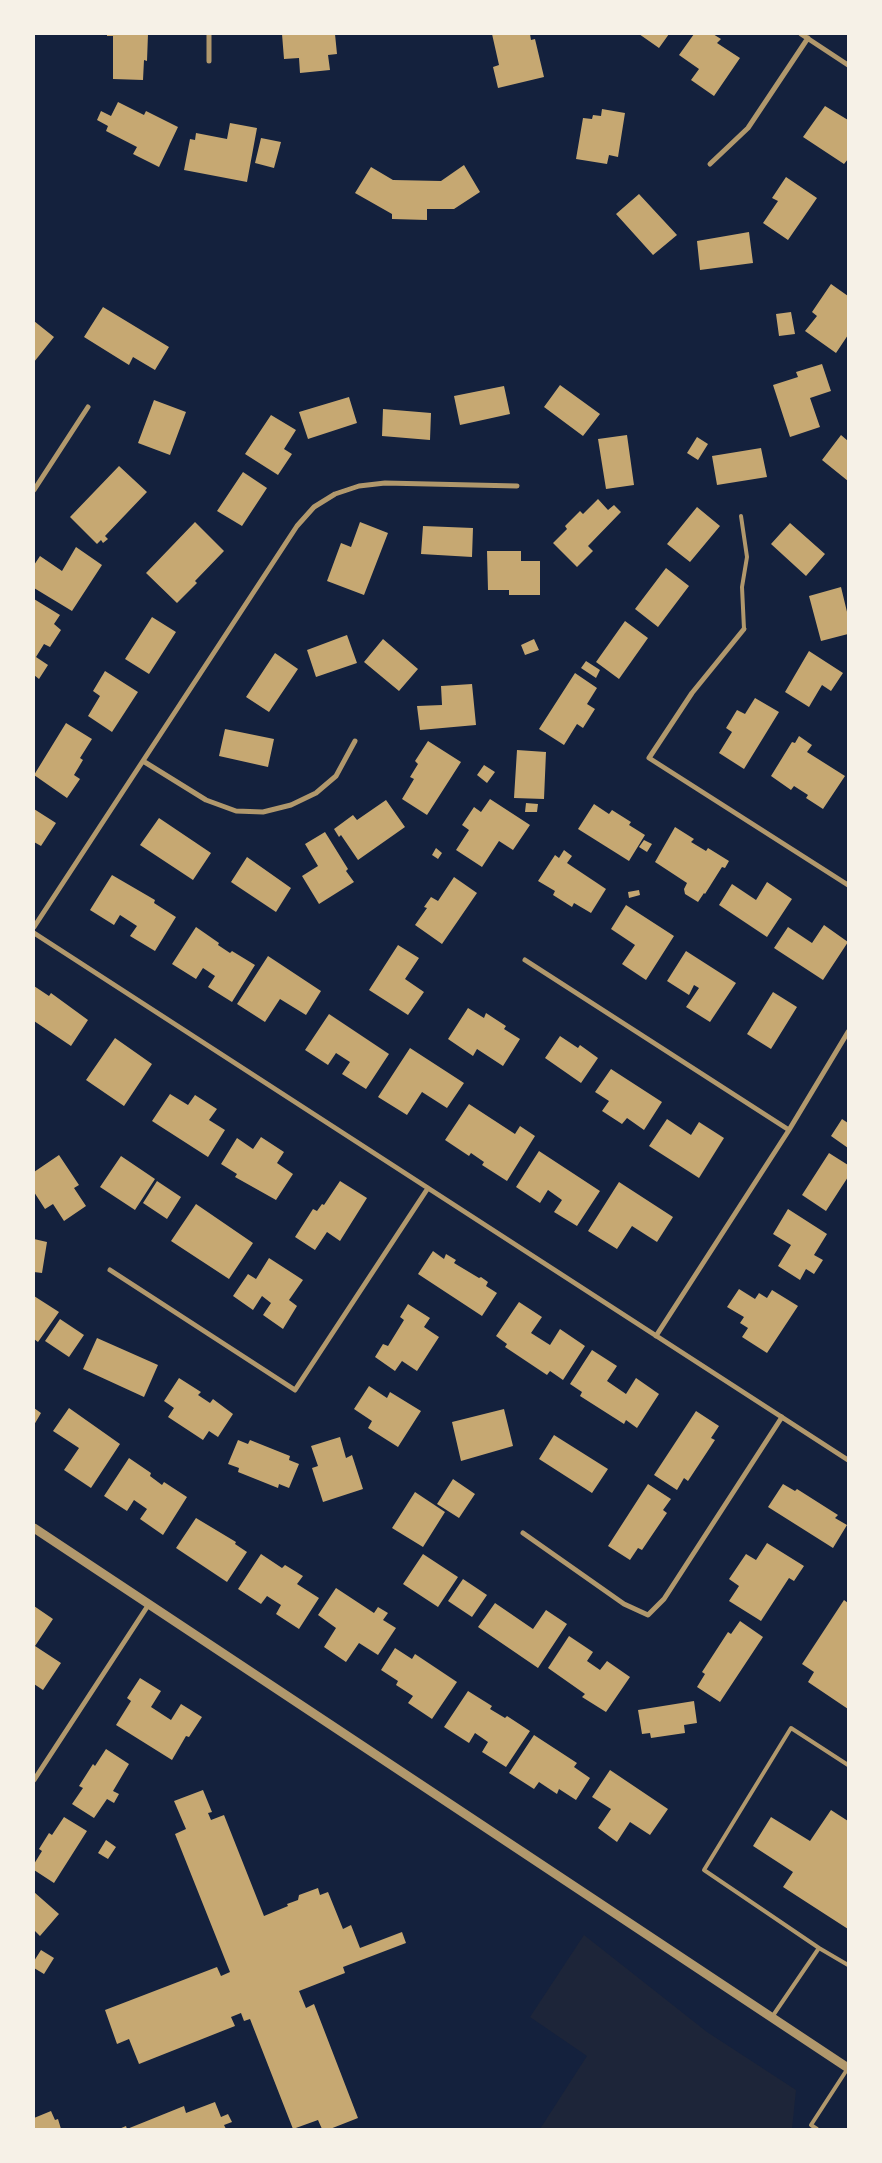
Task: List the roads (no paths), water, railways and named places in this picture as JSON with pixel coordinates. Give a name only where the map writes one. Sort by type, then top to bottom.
[{"type":"street","points":[[209,34],[209,61]]},
{"type":"street","points":[[801,34],[848,66]]},
{"type":"street","points":[[710,164],[748,128],[808,38]]},
{"type":"street","points":[[34,490],[88,407]]},
{"type":"street","points":[[34,927],[297,526],[314,507],[335,494],[358,486],[385,483],[518,486]]},
{"type":"street","points":[[744,629],[692,693],[650,758],[848,885]]},
{"type":"street","points":[[143,761],[206,800],[236,811],[263,812],[291,806],[316,793],[336,776],[355,741]]},
{"type":"street","points":[[34,933],[848,1460]]},
{"type":"street","points":[[525,960],[788,1130]]},
{"type":"street","points":[[656,1336],[788,1130],[848,1032]]},
{"type":"street","points":[[110,1270],[295,1390],[428,1188]]},
{"type":"street","points":[[523,1533],[624,1604],[648,1615],[664,1599],[782,1417]]},
{"type":"street","points":[[34,1528],[848,2068]]},
{"type":"street","points":[[34,1780],[149,1604]]},
{"type":"lane","points":[[741,516],[747,557],[742,586],[744,629]]},
{"type":"lane","points":[[848,1765],[791,1728],[704,1870],[819,1948],[848,1965]]},
{"type":"lane","points":[[772,2017],[819,1948]]},
{"type":"lane","points":[[816,2129],[811,2125],[848,2068]]}]
